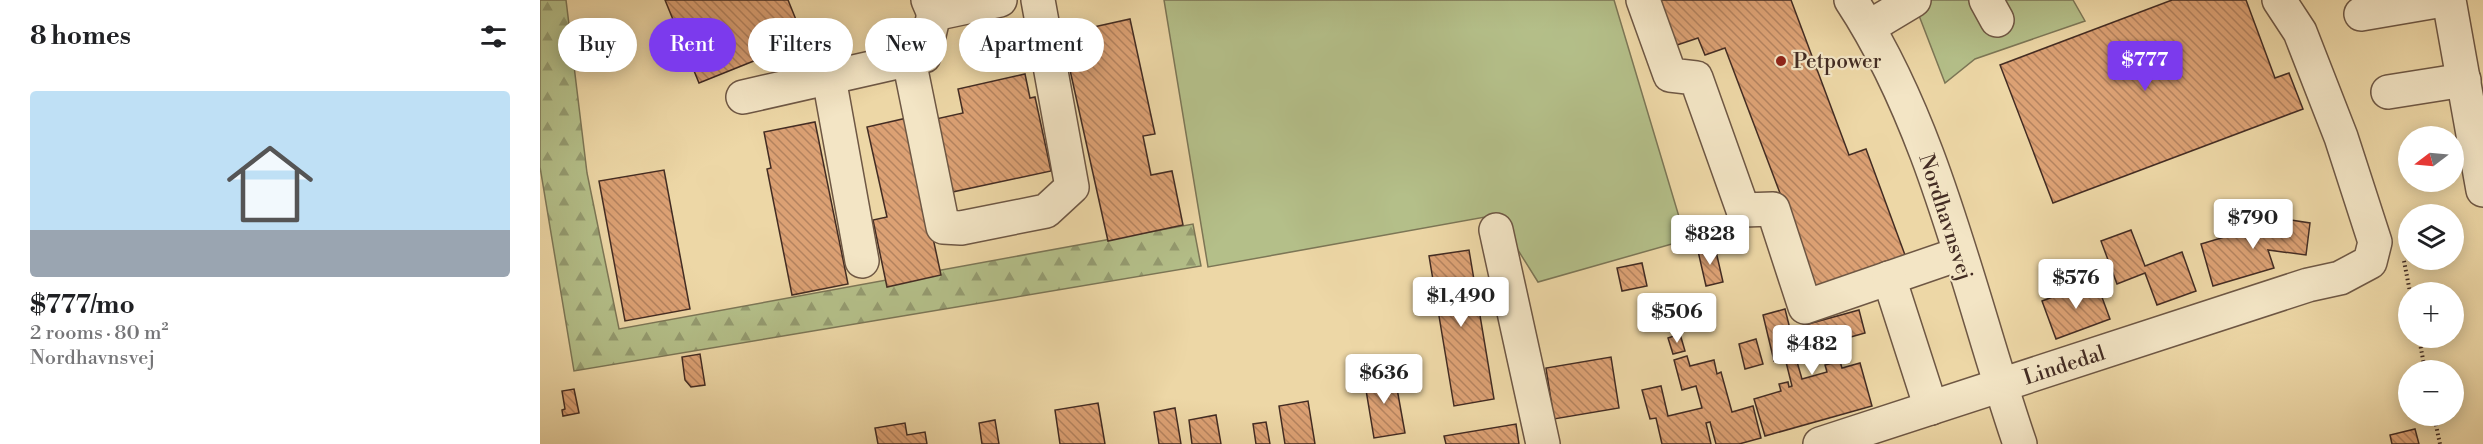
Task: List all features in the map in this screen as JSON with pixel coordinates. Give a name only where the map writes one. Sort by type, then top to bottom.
[{"type":"street","points":[[931,7],[1000,0]]},
{"type":"street","points":[[911,72],[943,227],[961,228],[1046,211],[1072,187],[1038,0]]},
{"type":"street","points":[[1643,0],[1670,75],[1696,78],[1743,210],[1773,209],[1805,307],[1959,254]]},
{"type":"street","name":"Nordhavnsvej","points":[[1851,0],[1869,27],[1913,118],[2020,444]]},
{"type":"street","points":[[1869,27],[1914,0]]},
{"type":"street","name":"Lindedal","points":[[1820,444],[2308,285],[2340,278],[2370,262],[2375,242],[2342,137],[2300,32],[2279,0]]},
{"type":"street","points":[[2361,14],[2443,0]]},
{"type":"street","points":[[2450,0],[2464,80],[2472,171]]},
{"type":"street","points":[[743,98],[865,70]]},
{"type":"street","points":[[829,78],[862,261]]},
{"type":"street","points":[[2388,92],[2464,80]]},
{"type":"street","points":[[1496,230],[1543,444]]},
{"type":"street","points":[[1888,278],[1932,408]]},
{"type":"path","points":[[2436,426],[2440,444]]},
{"type":"green space","points":[[540,0],[566,0],[568,18],[558,18],[558,72],[575,72],[587,173],[619,329],[1193,224],[1201,266],[574,371],[540,167]]},
{"type":"green space","points":[[1164,0],[1614,0],[1686,240],[1538,282],[1496,215],[1208,267]]},
{"type":"green space","points":[[1913,0],[2073,0],[2085,21],[1975,59],[1945,83]]},
{"type":"building","points":[[665,0],[788,0],[795,18],[748,18],[748,63],[736,68],[736,18],[672,18]]},
{"type":"building","points":[[1657,0],[1791,0],[1849,155],[1866,149],[1905,255],[1816,288],[1725,48],[1705,55],[1698,38],[1674,46]]},
{"type":"building","points":[[2172,0],[2246,0],[2275,78],[2289,73],[2303,109],[2053,203],[2000,65]]},
{"type":"building","points":[[1130,19],[1155,134],[1143,136],[1151,175],[1172,171],[1183,225],[1108,241],[1070,72],[1104,72],[1104,25]]},
{"type":"building","points":[[694,72],[726,72],[699,83]]},
{"type":"building","points":[[1025,74],[1030,98],[1035,97],[1051,171],[943,194],[927,121],[963,113],[958,89]]},
{"type":"building","points":[[907,118],[941,275],[887,287],[873,220],[887,217],[867,127]]},
{"type":"building","points":[[815,122],[848,284],[792,295],[767,169],[771,168],[764,132]]},
{"type":"building","points":[[664,170],[690,309],[625,321],[599,181]]},
{"type":"building","points":[[2285,219],[2310,223],[2306,255],[2268,250],[2274,268],[2213,286],[2201,244],[2261,226],[2284,229]]},
{"type":"building","points":[[2131,230],[2145,266],[2182,252],[2196,291],[2157,305],[2145,273],[2117,284],[2101,241]]},
{"type":"building","points":[[1715,247],[1723,282],[1706,286],[1698,251]]},
{"type":"building","points":[[1469,250],[1494,399],[1454,406],[1429,256]]},
{"type":"building","points":[[1642,263],[1647,286],[1622,291],[1617,268]]},
{"type":"building","points":[[2096,281],[2110,319],[2056,339],[2042,301]]},
{"type":"building","points":[[1785,309],[1790,329],[1859,310],[1865,333],[1840,340],[1839,335],[1793,348],[1802,379],[1827,372],[1825,365],[1840,361],[1842,368],[1860,363],[1872,406],[1765,436],[1754,399],[1781,391],[1779,384],[1788,382],[1789,387],[1792,386],[1785,358],[1774,361],[1763,315]]},
{"type":"building","points":[[1680,334],[1685,351],[1673,354],[1668,338]]},
{"type":"building","points":[[1756,339],[1763,364],[1745,369],[1739,344]]},
{"type":"building","points":[[700,354],[705,385],[691,387],[685,380],[682,357]]},
{"type":"building","points":[[1687,356],[1690,366],[1714,360],[1717,374],[1721,372],[1732,412],[1753,406],[1761,438],[1739,444],[1716,444],[1710,422],[1706,423],[1711,444],[1662,444],[1656,418],[1650,419],[1642,390],[1661,386],[1668,416],[1702,408],[1696,386],[1682,390],[1674,360]]},
{"type":"building","points":[[1611,357],[1619,408],[1554,419],[1546,368]]},
{"type":"building","points":[[1394,372],[1405,433],[1374,438],[1364,378]]},
{"type":"building","points":[[574,389],[579,413],[563,416],[562,410],[565,409],[562,391]]},
{"type":"building","points":[[1308,401],[1315,444],[1285,444],[1279,406]]},
{"type":"building","points":[[1098,403],[1105,444],[1060,444],[1055,410]]},
{"type":"building","points":[[1175,408],[1181,444],[1159,444],[1154,412]]},
{"type":"building","points":[[1216,415],[1221,444],[1192,444],[1189,420]]},
{"type":"building","points":[[995,420],[999,444],[982,444],[979,423]]},
{"type":"building","points":[[1266,422],[1270,444],[1256,444],[1253,424]]},
{"type":"building","points":[[905,423],[907,435],[925,432],[927,444],[878,444],[875,428]]},
{"type":"building","points":[[1516,424],[1519,444],[1446,444],[1444,436]]},
{"type":"building","points":[[2415,429],[2419,444],[2392,444],[2390,435]]},
{"type":"place","name":"Petpower","points":[[1781,61]]}]
